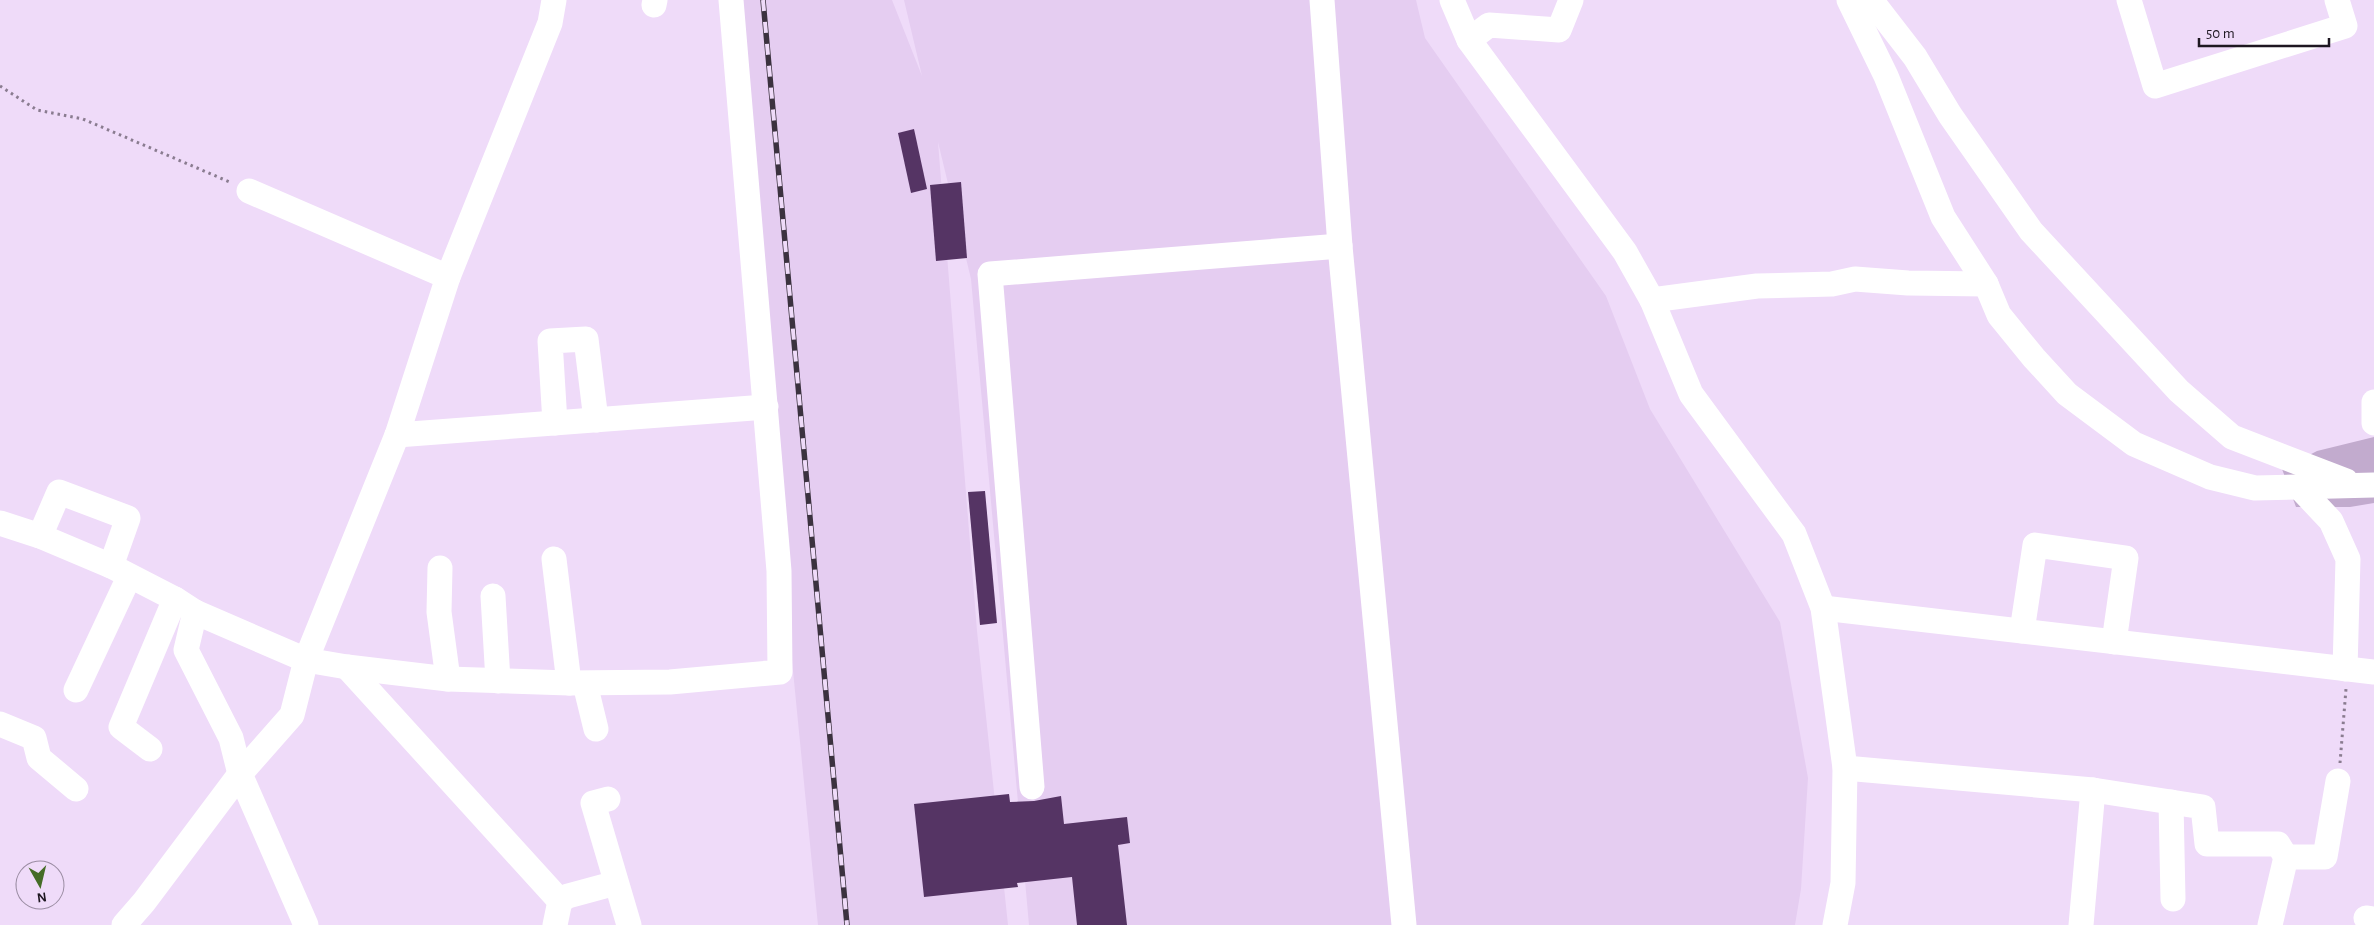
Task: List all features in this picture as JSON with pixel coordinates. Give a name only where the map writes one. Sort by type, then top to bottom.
[{"type":"street","points":[[124,925],[144,902],[240,774],[292,715],[306,660],[397,435],[448,277],[550,23],[554,0]]},
{"type":"street","points":[[0,523],[40,536],[120,571],[185,605],[306,660],[347,667],[448,679],[577,684],[670,682],[780,672],[779,571],[731,0]]},
{"type":"street","points":[[1322,0],[1340,246],[1404,925]]},
{"type":"street","points":[[1452,0],[1469,40],[1625,252],[1652,300],[1691,394],[1794,534],[1823,608],[1845,768],[1843,883],[1835,925]]},
{"type":"street","points":[[1469,40],[1489,25],[1559,30],[1571,0]]},
{"type":"street","points":[[1849,0],[1886,76],[1944,217],[1986,284],[1999,315],[2034,358],[2067,394],[2134,444],[2210,477],[2255,488],[2366,485]]},
{"type":"street","points":[[1871,0],[1915,57],[1950,115],[2031,231],[2179,391],[2232,437],[2366,485]]},
{"type":"street","points":[[2129,0],[2155,86],[2345,26],[2337,0]]},
{"type":"street","points":[[249,191],[448,277]]},
{"type":"street","points":[[1032,787],[990,274],[1340,246]]},
{"type":"street","points":[[1652,300],[1757,286],[1832,284],[1854,279],[1986,284]]},
{"type":"street","points":[[556,423],[550,341],[586,338],[596,420]]},
{"type":"street","points":[[2374,402],[2374,423]]},
{"type":"street","points":[[397,435],[766,407]]},
{"type":"street","points":[[2300,487],[2331,520],[2348,559],[2345,669]]},
{"type":"street","points":[[40,536],[60,492],[128,518],[120,571],[76,690]]},
{"type":"street","points":[[2022,631],[2035,545],[2126,558],[2114,642]]},
{"type":"street","points":[[554,559],[577,684],[596,729]]},
{"type":"street","points":[[440,568],[439,612],[448,679]]},
{"type":"street","points":[[492,596],[498,681]]},
{"type":"street","points":[[150,749],[121,727],[185,605]]},
{"type":"street","points":[[185,605],[186,650],[231,738],[240,774],[306,925]]},
{"type":"street","points":[[1823,608],[2374,672]]},
{"type":"street","points":[[347,667],[560,901]]},
{"type":"street","points":[[0,724],[34,738],[39,758],[76,789]]},
{"type":"street","points":[[1845,768],[2093,790],[2202,807],[2207,844],[2278,844],[2286,857],[2270,925]]},
{"type":"street","points":[[2286,857],[2325,857],[2338,781]]},
{"type":"street","points":[[2081,925],[2093,790]]},
{"type":"street","points":[[608,799],[593,803],[629,925]]},
{"type":"street","points":[[2171,802],[2173,899]]},
{"type":"street","points":[[555,925],[560,901],[568,896],[616,883]]},
{"type":"path","points":[[0,86],[37,110],[83,119],[249,191]]},
{"type":"path","points":[[2338,781],[2346,696],[2345,669]]},
{"type":"shaded area","points":[[727,0],[892,0],[922,76],[904,0],[1416,0],[1425,38],[1606,296],[1650,409],[1780,622],[1808,778],[1801,889],[1795,925],[1029,925],[971,279],[938,142],[977,631],[1008,925],[818,925]]},
{"type":"shaded area","points":[[2374,437],[2374,503],[2350,507],[2296,507],[2282,469],[2317,451]]},
{"type":"building","points":[[914,129],[927,189],[911,193],[898,133]]},
{"type":"building","points":[[961,182],[967,258],[936,261],[930,185]]},
{"type":"building","points":[[985,491],[997,623],[980,625],[968,492]]},
{"type":"building","points":[[1009,794],[1010,802],[1034,801],[1061,796],[1064,824],[1127,817],[1130,843],[1118,845],[1127,925],[1077,925],[1072,877],[1017,883],[1018,887],[924,897],[914,804]]},
{"type":"railway","points":[[763,0],[847,925]]}]
